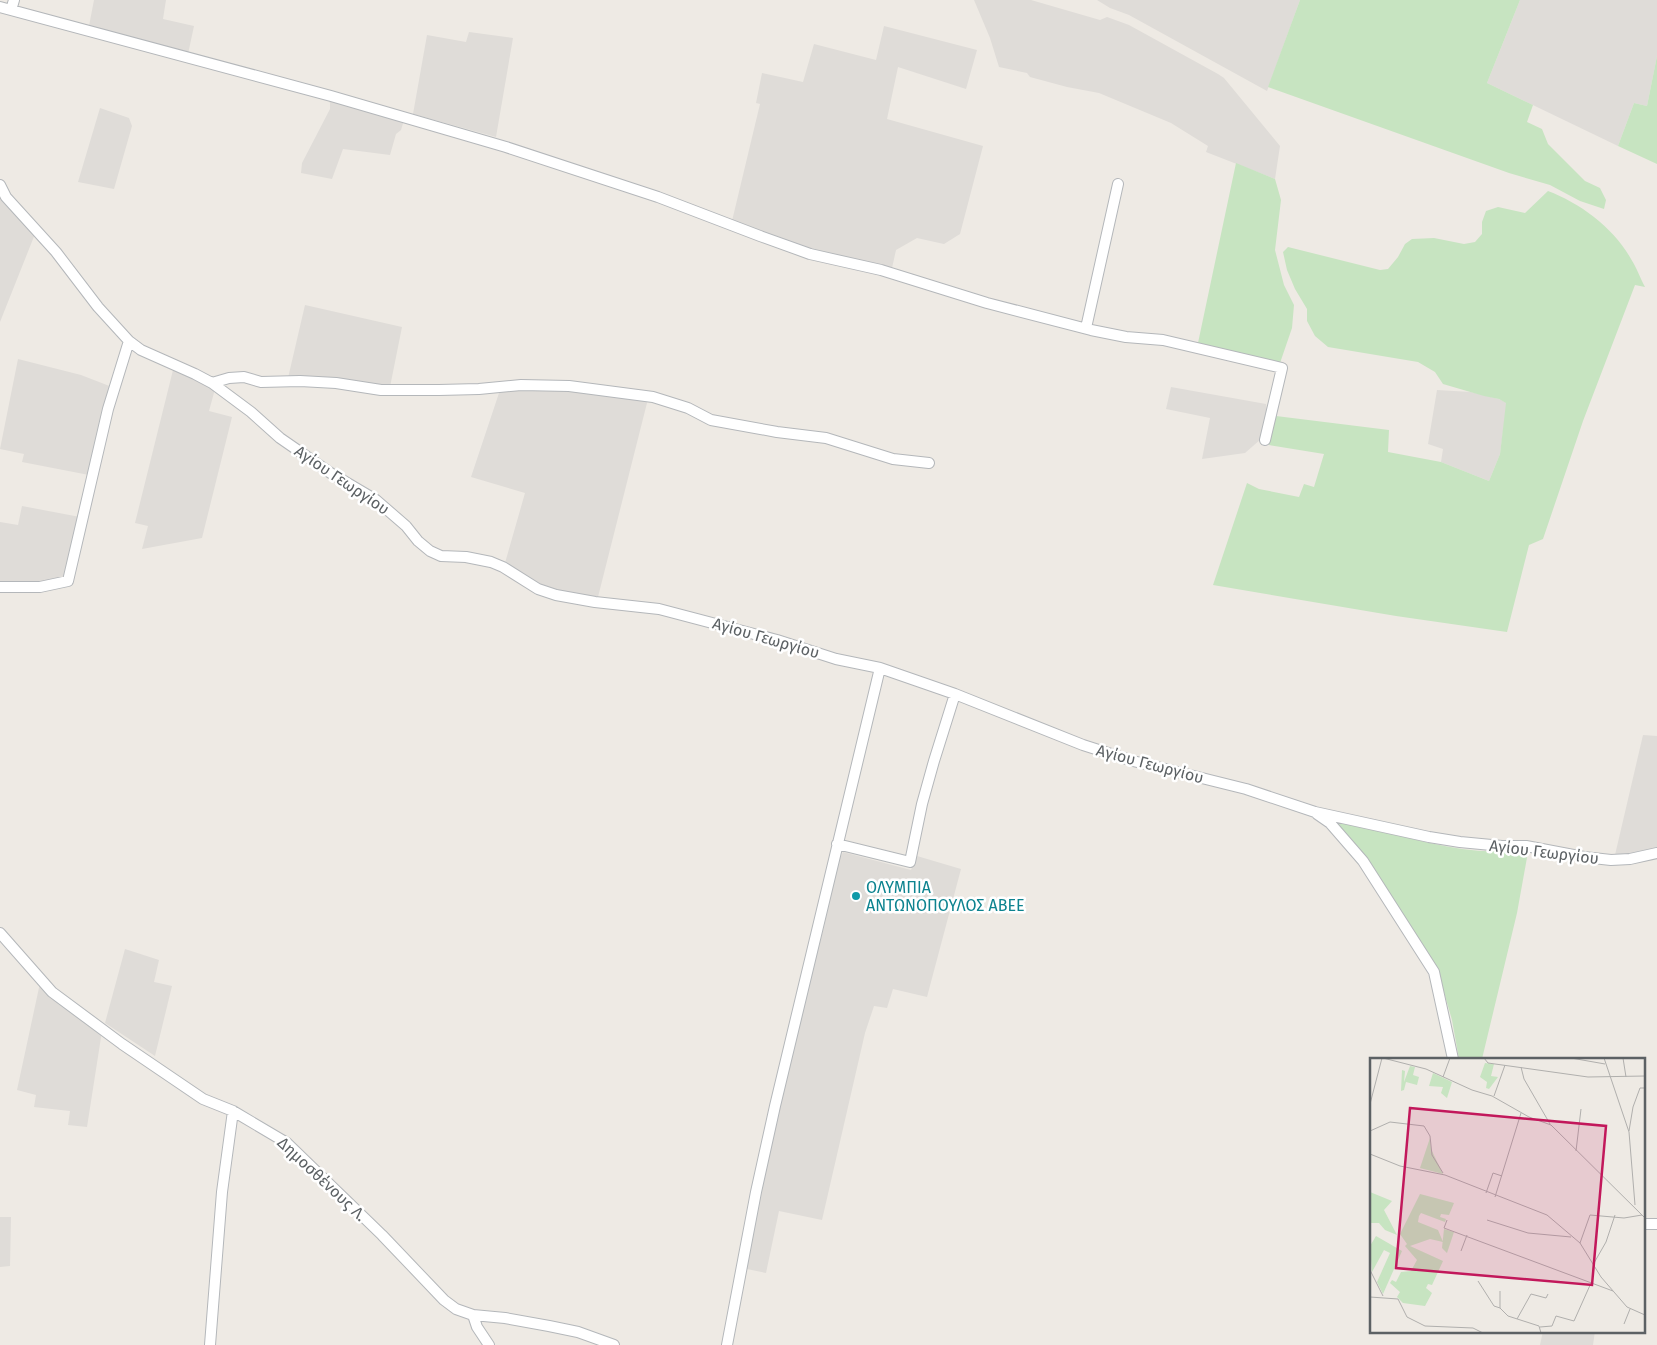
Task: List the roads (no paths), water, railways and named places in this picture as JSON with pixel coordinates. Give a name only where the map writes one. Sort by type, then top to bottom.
[{"type":"street","points":[[0,7],[13,5],[442,128],[658,197],[810,254],[881,270],[987,303],[1086,328],[1126,337],[1163,340],[1282,368],[1265,440]]},
{"type":"street","points":[[1086,328],[1118,184]]},
{"type":"street","name":"Αγίου Γεωργίου","points":[[0,185],[6,197],[56,252],[104,314],[129,341],[141,350],[212,383],[280,438],[332,474],[376,500],[406,526],[418,541],[430,551],[441,556],[466,556],[491,562],[503,567],[538,589],[556,595],[595,602],[659,609],[757,635],[836,659],[880,668],[955,694],[1083,745],[1133,761],[1246,789],[1315,812],[1429,837],[1502,846],[1526,846],[1584,857],[1611,860],[1630,859],[1657,853]]},
{"type":"street","points":[[0,588],[40,587],[68,581],[108,409],[129,341]]},
{"type":"street","points":[[212,383],[229,378],[244,377],[261,382],[300,381],[336,383],[382,390],[455,390],[521,385],[569,386],[653,397],[688,408],[711,420],[826,438],[893,459],[929,463]]},
{"type":"street","points":[[727,1345],[764,1154],[880,668]]},
{"type":"street","points":[[837,844],[910,862],[922,804],[955,694]]},
{"type":"street","points":[[1315,812],[1330,823],[1363,861],[1434,972],[1453,1058]]},
{"type":"street","name":"Δημοσθένους Λ.","points":[[0,934],[6,938],[52,992],[122,1044],[203,1099],[233,1110],[287,1143],[382,1235],[444,1300],[456,1309],[473,1315],[514,1319],[578,1332],[614,1345]]},
{"type":"street","points":[[210,1345],[222,1192],[233,1110]]},
{"type":"street","points":[[1644,1224],[1657,1224]]},
{"type":"street","points":[[473,1315],[477,1327],[489,1345]]},
{"type":"place","name":"ΟΛΥΜΠΙΑ ΑΝΤΩΝΟΠΟΥΛΟΣ ΑΒΕΕ","points":[[856,896]]}]
